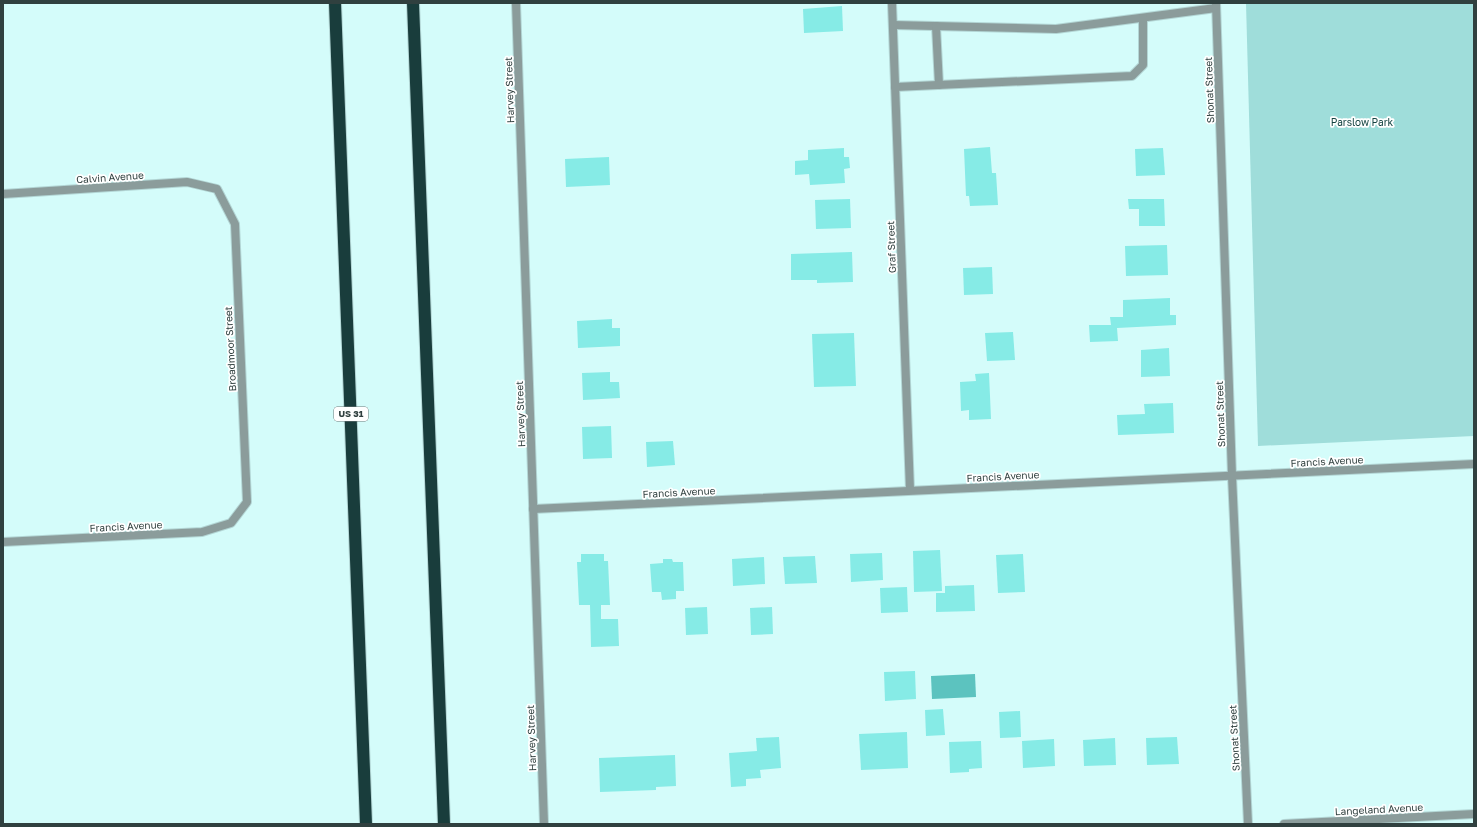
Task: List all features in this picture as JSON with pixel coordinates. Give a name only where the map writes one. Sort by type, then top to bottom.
[{"type":"highway","name":"US 31","points":[[334,3],[366,824]]},
{"type":"highway","points":[[413,3],[444,824]]},
{"type":"street","name":"Harvey Street","points":[[516,3],[544,824]]},
{"type":"street","name":"Graf Street","points":[[892,3],[910,490]]},
{"type":"street","points":[[893,25],[1056,29],[1143,18],[1216,6]]},
{"type":"street","name":"Shonat Street","points":[[1216,6],[1232,476],[1248,824]]},
{"type":"street","points":[[895,87],[1132,76],[1143,65],[1143,18]]},
{"type":"street","points":[[936,26],[939,85]]},
{"type":"street","name":"Calvin Avenue","points":[[3,194],[187,182],[217,189]]},
{"type":"street","name":"Broadmoor Street","points":[[217,189],[235,224],[247,502],[242,510]]},
{"type":"street","name":"Francis Avenue","points":[[533,509],[1474,464]]},
{"type":"street","name":"Francis Avenue","points":[[3,542],[202,532],[231,523],[242,510]]},
{"type":"street","name":"Langeland Avenue","points":[[1284,824],[1474,814]]},
{"type":"green space","name":"Parslow Park","points":[[1246,3],[1474,3],[1474,436],[1258,446]]},
{"type":"shaded area","points":[[975,674],[976,697],[932,699],[931,676]]},
{"type":"building","points":[[842,6],[843,31],[804,33],[803,9]]},
{"type":"building","points":[[990,147],[992,173],[996,173],[998,205],[970,206],[969,196],[966,196],[964,149]]},
{"type":"building","points":[[844,148],[844,157],[849,157],[850,168],[844,169],[845,183],[810,185],[809,174],[795,175],[795,161],[808,160],[808,150]]},
{"type":"building","points":[[1163,148],[1165,175],[1136,176],[1135,149]]},
{"type":"building","points":[[609,157],[610,185],[566,187],[565,159]]},
{"type":"building","points":[[850,199],[851,228],[816,229],[815,200]]},
{"type":"building","points":[[1128,199],[1164,199],[1165,226],[1139,226],[1139,209],[1129,209]]},
{"type":"building","points":[[1167,245],[1168,275],[1126,276],[1125,246]]},
{"type":"building","points":[[852,252],[853,282],[817,283],[817,280],[791,280],[791,254]]},
{"type":"building","points":[[992,267],[993,294],[964,295],[963,268]]},
{"type":"building","points":[[1170,298],[1170,315],[1176,315],[1176,325],[1117,328],[1118,341],[1090,342],[1089,325],[1111,325],[1110,317],[1123,317],[1123,300]]},
{"type":"building","points":[[612,319],[612,328],[620,328],[620,346],[578,348],[577,321]]},
{"type":"building","points":[[1013,332],[1015,360],[987,361],[985,333]]},
{"type":"building","points":[[854,333],[856,386],[814,387],[812,334]]},
{"type":"building","points":[[1169,348],[1170,376],[1141,377],[1141,350]]},
{"type":"building","points":[[610,372],[610,382],[619,382],[620,398],[583,400],[582,373]]},
{"type":"building","points":[[989,373],[991,419],[969,420],[969,410],[961,411],[960,382],[976,381],[975,374]]},
{"type":"building","points":[[1173,403],[1174,433],[1118,435],[1117,415],[1145,414],[1144,404]]},
{"type":"building","points":[[611,426],[612,458],[583,459],[582,427]]},
{"type":"building","points":[[673,441],[675,465],[647,467],[646,442]]},
{"type":"building","points":[[940,550],[942,591],[914,592],[913,551]]},
{"type":"building","points":[[882,553],[883,580],[851,582],[850,554]]},
{"type":"building","points":[[581,554],[604,554],[604,561],[608,561],[610,605],[601,605],[601,619],[618,619],[619,646],[591,647],[590,605],[579,605],[577,562],[581,562]]},
{"type":"building","points":[[1023,554],[1025,592],[998,593],[996,555]]},
{"type":"building","points":[[815,556],[817,583],[785,584],[783,557]]},
{"type":"building","points":[[764,557],[765,584],[733,586],[732,559]]},
{"type":"building","points":[[663,559],[672,559],[673,562],[683,562],[684,591],[676,591],[676,599],[662,600],[661,592],[652,592],[650,564],[663,563]]},
{"type":"building","points":[[974,585],[975,611],[936,612],[936,593],[945,593],[945,586]]},
{"type":"building","points":[[907,587],[908,612],[881,613],[880,588]]},
{"type":"building","points":[[707,607],[708,634],[686,635],[685,608]]},
{"type":"building","points":[[772,607],[773,634],[751,635],[750,608]]},
{"type":"building","points":[[915,671],[916,699],[885,701],[884,672]]},
{"type":"building","points":[[943,709],[945,735],[926,736],[925,710]]},
{"type":"building","points":[[1020,711],[1021,737],[1000,738],[999,712]]},
{"type":"building","points":[[907,732],[908,768],[861,770],[859,734]]},
{"type":"building","points":[[779,737],[781,768],[760,770],[761,778],[746,779],[746,786],[731,787],[729,753],[757,751],[756,738]]},
{"type":"building","points":[[1177,737],[1179,764],[1147,765],[1146,738]]},
{"type":"building","points":[[1115,738],[1116,765],[1084,766],[1083,740]]},
{"type":"building","points":[[1054,739],[1055,766],[1023,768],[1022,741]]},
{"type":"building","points":[[981,741],[982,768],[969,769],[969,772],[950,773],[949,742]]},
{"type":"building","points":[[675,755],[676,786],[656,787],[656,790],[600,792],[599,758]]}]
